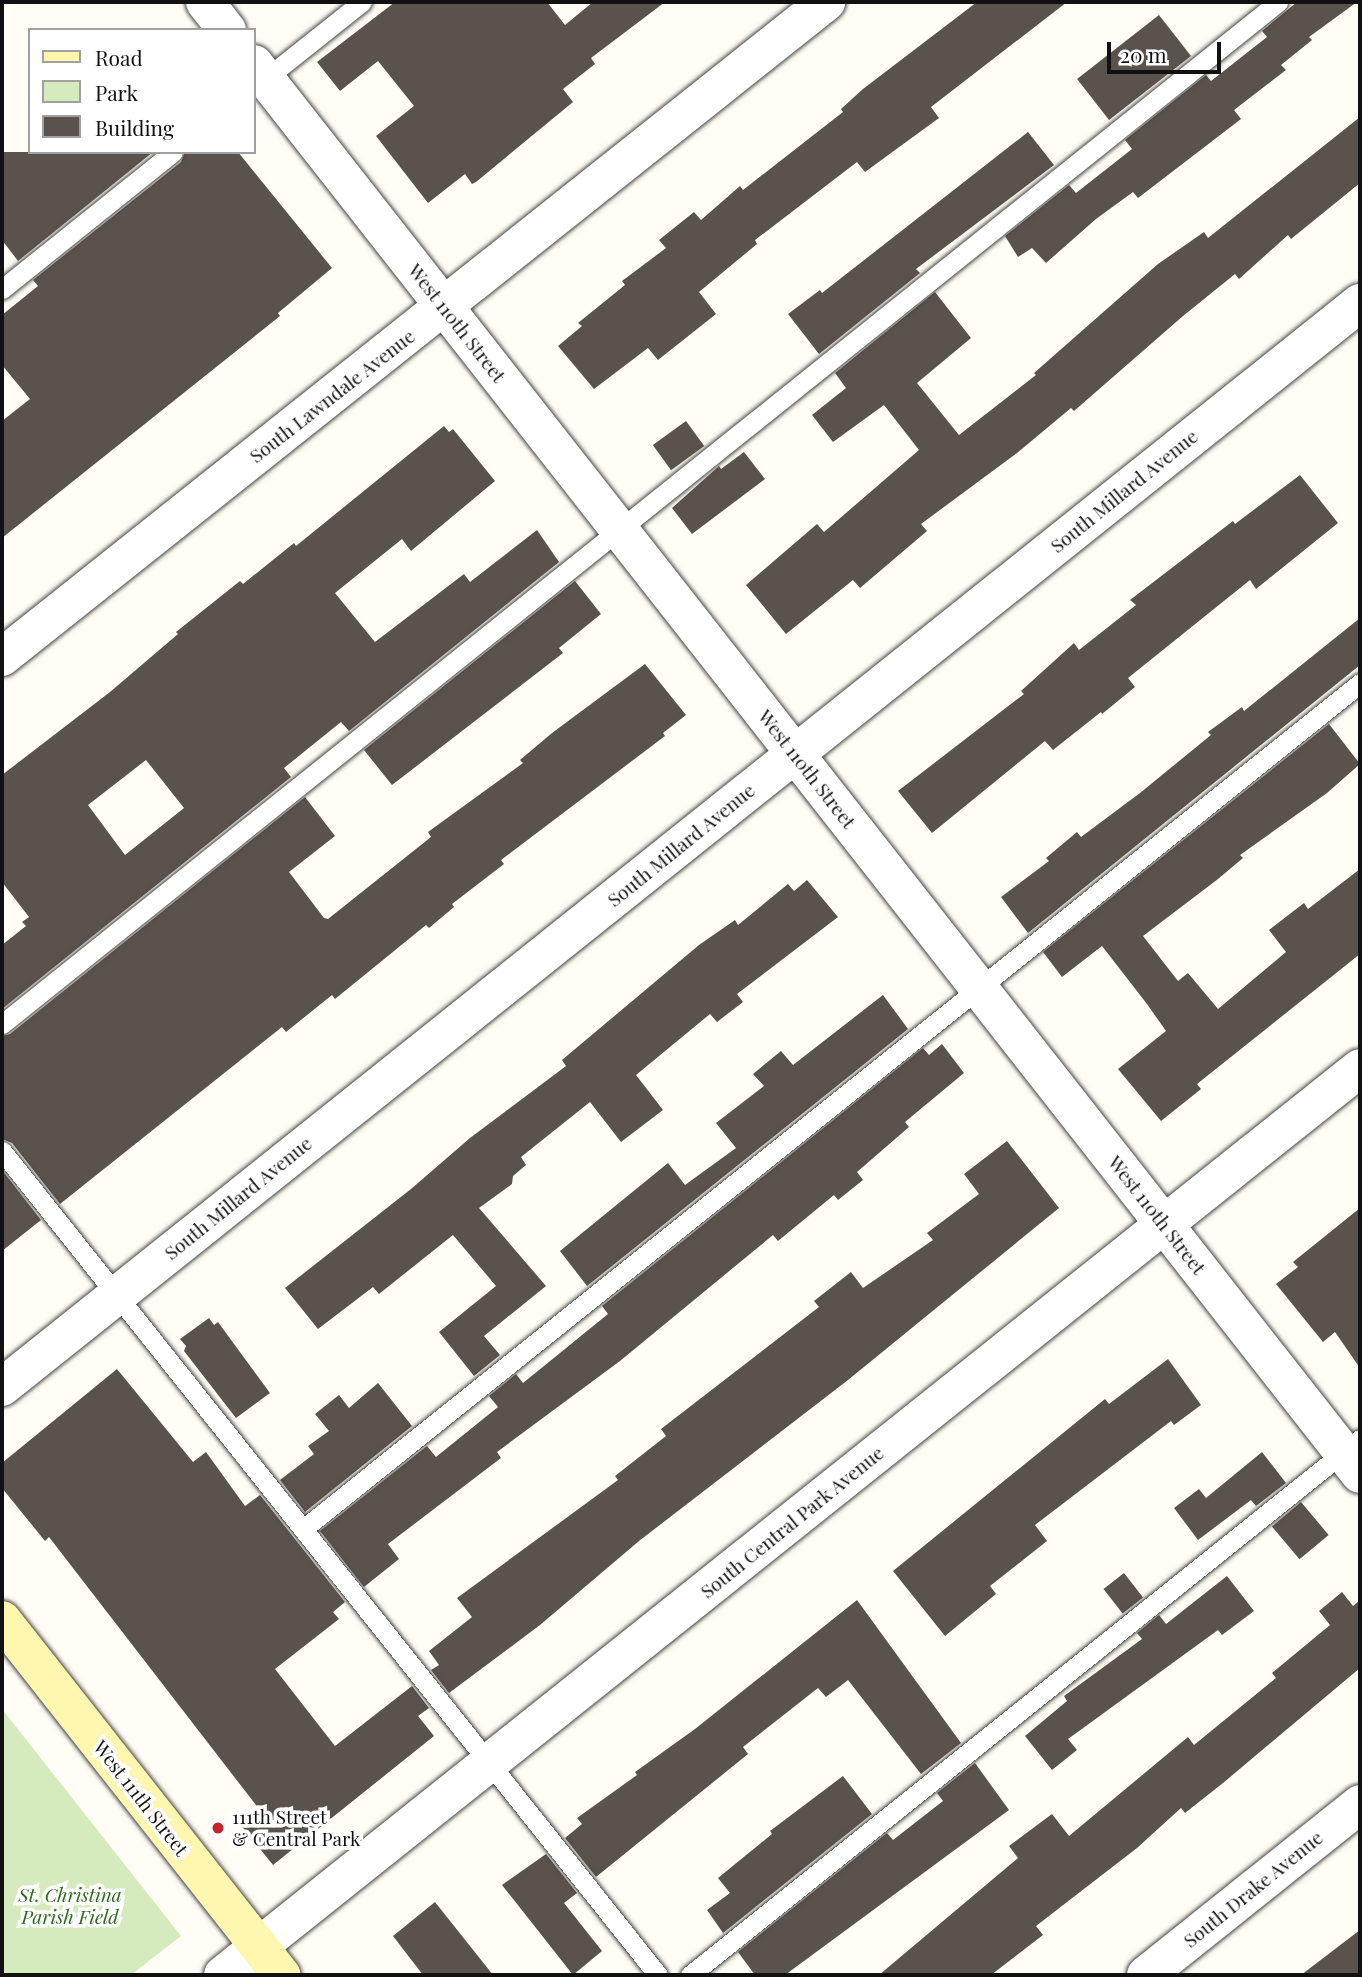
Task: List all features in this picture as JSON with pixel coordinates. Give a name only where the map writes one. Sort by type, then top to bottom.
[{"type":"main road","name":"West 111th Street","points":[[2,1620],[270,1961]]},
{"type":"street","points":[[205,2],[225,28]]},
{"type":"street","name":"South Lawndale Avenue","points":[[2,657],[826,2]]},
{"type":"street","name":"West 110th Street","points":[[258,77],[445,307],[1164,1224],[1355,1455]]},
{"type":"street","name":"South Millard Avenue","points":[[2,1387],[1360,303]]},
{"type":"street","name":"South Central Park Avenue","points":[[223,1975],[270,1961],[489,1762],[1360,1068]]},
{"type":"street","name":"South Drake Avenue","points":[[1146,1975],[1360,1804]]},
{"type":"lane","points":[[258,77],[362,2]]},
{"type":"lane","points":[[2,1024],[1278,2]]},
{"type":"lane","points":[[2,289],[171,154]]},
{"type":"lane","points":[[303,1529],[1360,683]]},
{"type":"lane","points":[[2,1151],[659,1975]]},
{"type":"lane","points":[[690,1975],[1355,1455]]},
{"type":"green space","name":"St. Christina Parish Field","points":[[2,1709],[181,1936],[131,1975],[2,1975]]},
{"type":"building","points":[[395,2],[547,2],[565,25],[593,2],[665,2],[591,58],[595,64],[563,89],[573,102],[476,182],[472,184],[465,174],[428,203],[376,136],[414,106],[378,61],[340,91],[317,62]]},
{"type":"building","points":[[977,2],[1067,2],[931,107],[939,118],[865,172],[857,162],[755,240],[757,244],[699,292],[716,314],[658,360],[648,348],[594,389],[558,346],[582,326],[578,323],[625,285],[622,281],[666,248],[659,240],[694,212],[701,220],[740,186],[743,190],[843,112],[841,109],[863,89]]},
{"type":"building","points":[[1297,2],[1357,2],[1309,37],[1312,40],[1281,65],[1286,70],[1234,110],[1241,119],[1138,198],[1133,192],[1096,219],[1046,263],[1032,248],[1018,257],[1005,236],[1069,185],[1076,193],[1132,149],[1125,140],[1206,75],[1211,81],[1267,37],[1262,31]]},
{"type":"building","points":[[1159,15],[1191,56],[1109,120],[1077,79]]},
{"type":"building","points":[[1360,117],[1360,183],[1291,239],[1288,235],[1239,279],[1235,274],[1074,411],[1071,408],[1017,453],[921,524],[927,531],[860,588],[853,580],[786,634],[746,585],[817,524],[824,532],[919,450],[884,405],[833,442],[812,415],[846,388],[835,373],[935,292],[971,338],[917,383],[959,435],[1036,375],[1034,373],[1158,264],[1204,232],[1208,238]]},
{"type":"building","points":[[1028,132],[1054,165],[916,269],[920,273],[819,354],[788,314],[820,290],[822,293]]},
{"type":"building","points":[[2,152],[151,154],[18,261],[2,240]]},
{"type":"building","points":[[184,154],[240,154],[332,268],[278,313],[280,316],[2,538],[2,421],[30,399],[2,365],[2,315],[38,286],[33,280],[181,162]]},
{"type":"building","points":[[686,421],[704,446],[671,470],[653,445]]},
{"type":"building","points":[[444,426],[449,432],[453,429],[495,481],[411,551],[402,539],[335,593],[375,642],[464,574],[470,582],[537,530],[559,562],[349,731],[341,722],[284,768],[291,777],[2,1009],[2,945],[26,926],[22,922],[29,917],[2,882],[2,775],[110,692],[178,634],[176,632],[240,581],[243,584],[294,543],[296,546]],"holes":[[[146,760],[184,808],[125,855],[88,805]]]},
{"type":"building","points":[[744,452],[765,479],[692,534],[672,508],[719,466],[721,469]]},
{"type":"building","points":[[1300,475],[1338,523],[1256,589],[1250,580],[1128,678],[1135,687],[1102,714],[1101,712],[1053,750],[1045,741],[932,833],[898,791],[1024,694],[1021,691],[1074,643],[1079,650],[1136,605],[1130,600],[1233,521],[1235,524]]},
{"type":"building","points":[[575,581],[601,614],[559,648],[563,653],[392,785],[364,750]]},
{"type":"building","points":[[1360,618],[1360,665],[1028,933],[1001,897],[1049,861],[1046,858],[1077,832],[1081,837],[1140,793],[1211,735],[1208,732],[1242,707],[1244,711]]},
{"type":"building","points":[[645,664],[686,715],[663,733],[665,736],[501,860],[504,864],[452,904],[454,907],[429,928],[426,925],[335,999],[332,995],[286,1032],[282,1027],[60,1204],[12,1143],[2,1139],[2,1036],[10,1034],[305,797],[335,836],[289,872],[324,918],[328,919],[431,837],[428,832],[523,763],[520,760],[552,733]]},
{"type":"building","points":[[1329,724],[1360,764],[1327,793],[1240,855],[1243,858],[1218,879],[1143,936],[1178,981],[1188,973],[1218,1009],[1286,952],[1269,930],[1304,903],[1308,909],[1360,869],[1360,954],[1197,1084],[1201,1089],[1161,1121],[1118,1069],[1166,1031],[1102,946],[1062,977],[1043,952]]},
{"type":"building","points":[[807,880],[838,917],[737,994],[743,1002],[717,1022],[710,1014],[636,1075],[663,1110],[621,1142],[590,1102],[521,1157],[526,1165],[513,1176],[512,1184],[479,1208],[546,1286],[484,1336],[500,1355],[474,1376],[439,1332],[496,1286],[453,1235],[379,1294],[373,1287],[318,1329],[285,1288],[411,1189],[470,1138],[566,1066],[562,1060],[699,945],[735,920],[738,925],[788,884],[794,891]]},
{"type":"building","points":[[883,995],[908,1029],[587,1286],[560,1251],[668,1163],[685,1185],[736,1148],[716,1123],[764,1086],[753,1074],[781,1051],[793,1065]]},
{"type":"building","points":[[942,1044],[964,1073],[905,1122],[909,1127],[857,1172],[863,1180],[838,1200],[834,1195],[778,1241],[773,1235],[620,1361],[497,1452],[501,1458],[388,1544],[399,1559],[364,1587],[320,1531],[427,1446],[436,1457],[498,1407],[489,1396],[516,1374],[523,1383],[608,1314],[602,1306],[923,1048],[929,1055]]},
{"type":"building","points":[[1007,1141],[1059,1208],[848,1380],[639,1541],[540,1625],[449,1693],[431,1670],[439,1665],[429,1651],[472,1617],[457,1598],[618,1480],[615,1476],[666,1436],[661,1429],[819,1307],[814,1301],[851,1272],[863,1288],[933,1240],[927,1233],[979,1194],[964,1174]]},
{"type":"building","points":[[2,1170],[41,1220],[2,1251]]},
{"type":"building","points":[[1360,1208],[1360,1368],[1335,1332],[1323,1342],[1276,1284],[1298,1267],[1293,1262]]},
{"type":"building","points":[[209,1318],[214,1325],[218,1322],[270,1393],[236,1418],[184,1351],[186,1346],[180,1339]]},
{"type":"building","points":[[1168,1359],[1201,1405],[1174,1425],[1171,1421],[1035,1525],[1047,1541],[990,1586],[996,1594],[945,1636],[893,1571],[1105,1399],[1109,1404]]},
{"type":"building","points":[[117,1369],[193,1462],[206,1452],[245,1506],[260,1495],[345,1602],[333,1612],[339,1619],[275,1669],[335,1746],[412,1686],[429,1708],[418,1716],[434,1736],[273,1865],[240,1824],[259,1809],[49,1537],[45,1541],[2,1488],[2,1463]]},
{"type":"building","points":[[378,1383],[412,1426],[305,1512],[280,1480],[314,1454],[308,1446],[329,1431],[315,1414],[339,1395],[349,1408]]},
{"type":"building","points":[[1262,1452],[1286,1483],[1256,1506],[1251,1500],[1198,1540],[1174,1508],[1199,1489],[1206,1498]]},
{"type":"building","points":[[1301,1502],[1329,1535],[1300,1559],[1272,1526]]},
{"type":"building","points":[[1124,1573],[1143,1597],[1123,1613],[1104,1589]]},
{"type":"building","points":[[1227,1576],[1254,1611],[1222,1635],[1218,1630],[1068,1739],[1077,1750],[1052,1770],[1025,1736],[1067,1701],[1064,1696],[1142,1639],[1137,1633],[1159,1615],[1166,1624]]},
{"type":"building","points":[[1342,1592],[1353,1606],[1360,1600],[1360,1668],[1223,1783],[1185,1813],[1181,1808],[1137,1848],[1036,1926],[1043,1935],[991,1975],[879,1975],[1018,1858],[1009,1846],[1052,1814],[1069,1836],[1188,1737],[1194,1745],[1276,1678],[1272,1673],[1330,1625],[1319,1611]]},
{"type":"building","points":[[857,1600],[961,1743],[921,1774],[848,1680],[826,1697],[818,1688],[743,1747],[748,1754],[596,1877],[565,1838],[582,1824],[577,1818],[637,1775],[635,1772],[695,1729]]},
{"type":"building","points":[[975,1763],[1009,1810],[785,1975],[755,1975],[738,1952],[887,1833],[893,1840],[943,1801],[937,1793]]},
{"type":"building","points":[[843,1776],[872,1814],[723,1933],[707,1910],[730,1893],[718,1878],[772,1834],[770,1831]]},
{"type":"building","points":[[546,1854],[577,1893],[564,1903],[602,1951],[573,1975],[502,1885]]},
{"type":"building","points":[[435,1902],[493,1975],[423,1975],[393,1936]]},
{"type":"building","points":[[1360,1930],[1360,1975],[1301,1975]]},
{"type":"place","name":"111th Street & Central Park","points":[[218,1828]]}]
